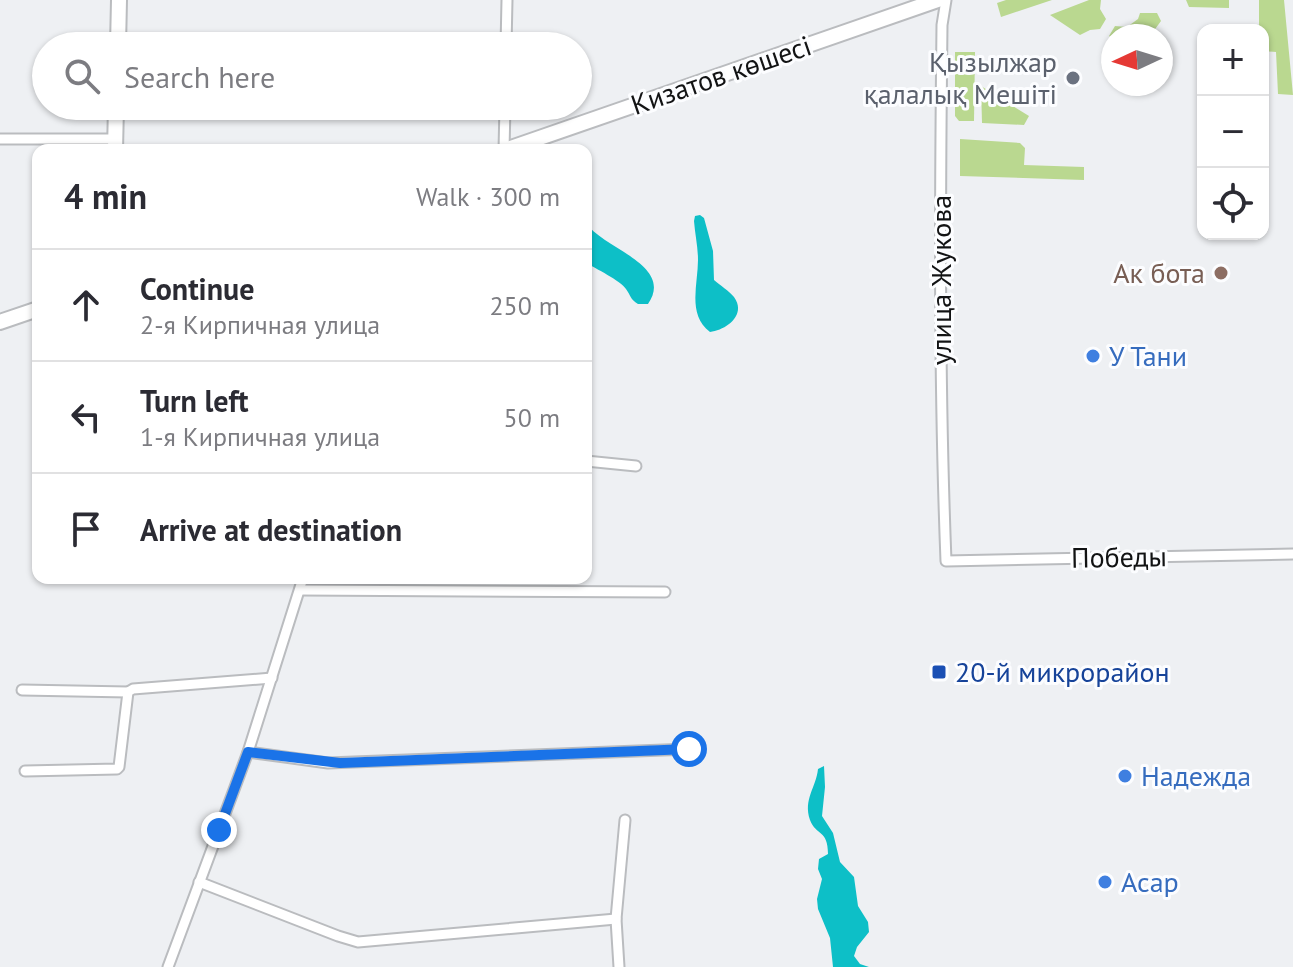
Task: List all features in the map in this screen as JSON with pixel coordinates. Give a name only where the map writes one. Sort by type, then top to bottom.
[{"type":"main road","points":[[118,32],[119,0]]},
{"type":"main road","name":"Кизатов көшесі","points":[[592,120],[938,0]]},
{"type":"main road","points":[[115,144],[116,120]]},
{"type":"main road","name":"Кизатов көшесі","points":[[521,144],[591,120]]},
{"type":"main road","points":[[0,322],[32,311]]},
{"type":"street","points":[[506,32],[507,0]]},
{"type":"street","name":"улица Жукова","points":[[946,0],[942,25],[940,222],[946,561]]},
{"type":"street","points":[[504,144],[505,120]]},
{"type":"street","points":[[0,139],[115,144]]},
{"type":"street","points":[[592,462],[636,466]]},
{"type":"street","name":"Победы","points":[[946,561],[1293,554]]},
{"type":"street","points":[[168,967],[248,752],[302,584]]},
{"type":"street","points":[[300,590],[665,592]]},
{"type":"street","points":[[22,690],[128,692],[133,689],[272,678]]},
{"type":"street","points":[[25,771],[117,769],[128,692]]},
{"type":"street","points":[[248,752],[340,763],[689,749]]},
{"type":"street","points":[[619,967],[616,919],[625,820]]},
{"type":"street","points":[[199,882],[358,942],[616,919]]},
{"type":"green space","points":[[1006,0],[1052,0],[1001,17],[997,3]]},
{"type":"green space","points":[[1089,0],[1101,0],[1100,9],[1106,19],[1100,29],[1080,35],[1050,15]]},
{"type":"green space","points":[[1186,0],[1229,0],[1229,8],[1189,7]]},
{"type":"green space","points":[[1259,0],[1284,0],[1293,95],[1278,94],[1276,52],[1269,51],[1269,24],[1259,24]]},
{"type":"green space","points":[[1140,13],[1157,13],[1161,21],[1159,24],[1131,24]]},
{"type":"green space","points":[[955,52],[975,52],[974,121],[959,121],[955,116]]},
{"type":"green space","points":[[981,86],[1029,116],[1024,125],[982,123]]},
{"type":"green space","points":[[960,139],[1020,143],[1025,148],[1024,165],[1084,167],[1084,180],[960,176]]},
{"type":"water","points":[[695,216],[704,218],[713,251],[714,280],[734,297],[738,310],[728,325],[710,332],[698,317],[696,308],[698,260],[694,221]]},
{"type":"water","points":[[592,230],[633,258],[652,278],[654,290],[648,304],[638,304],[619,282],[592,266]]},
{"type":"water","points":[[824,766],[822,816],[833,833],[840,862],[854,877],[858,906],[868,922],[869,932],[854,956],[860,964],[869,967],[833,967],[830,938],[818,909],[822,879],[818,869],[819,859],[828,854],[824,836],[810,820],[808,806],[818,769]]},
{"type":"place","name":"Қызылжар қалалық Мешіті","points":[[1073,78]]},
{"type":"place","name":"Ак бота","points":[[1221,273]]},
{"type":"place","name":"У Тани","points":[[1093,356]]},
{"type":"place","name":"20-й микрорайон","points":[[939,672]]},
{"type":"place","name":"Надежда","points":[[1125,776]]},
{"type":"place","name":"Асар","points":[[1105,882]]},
{"type":"route","points":[[219,830],[248,752],[340,763],[689,749]]}]
